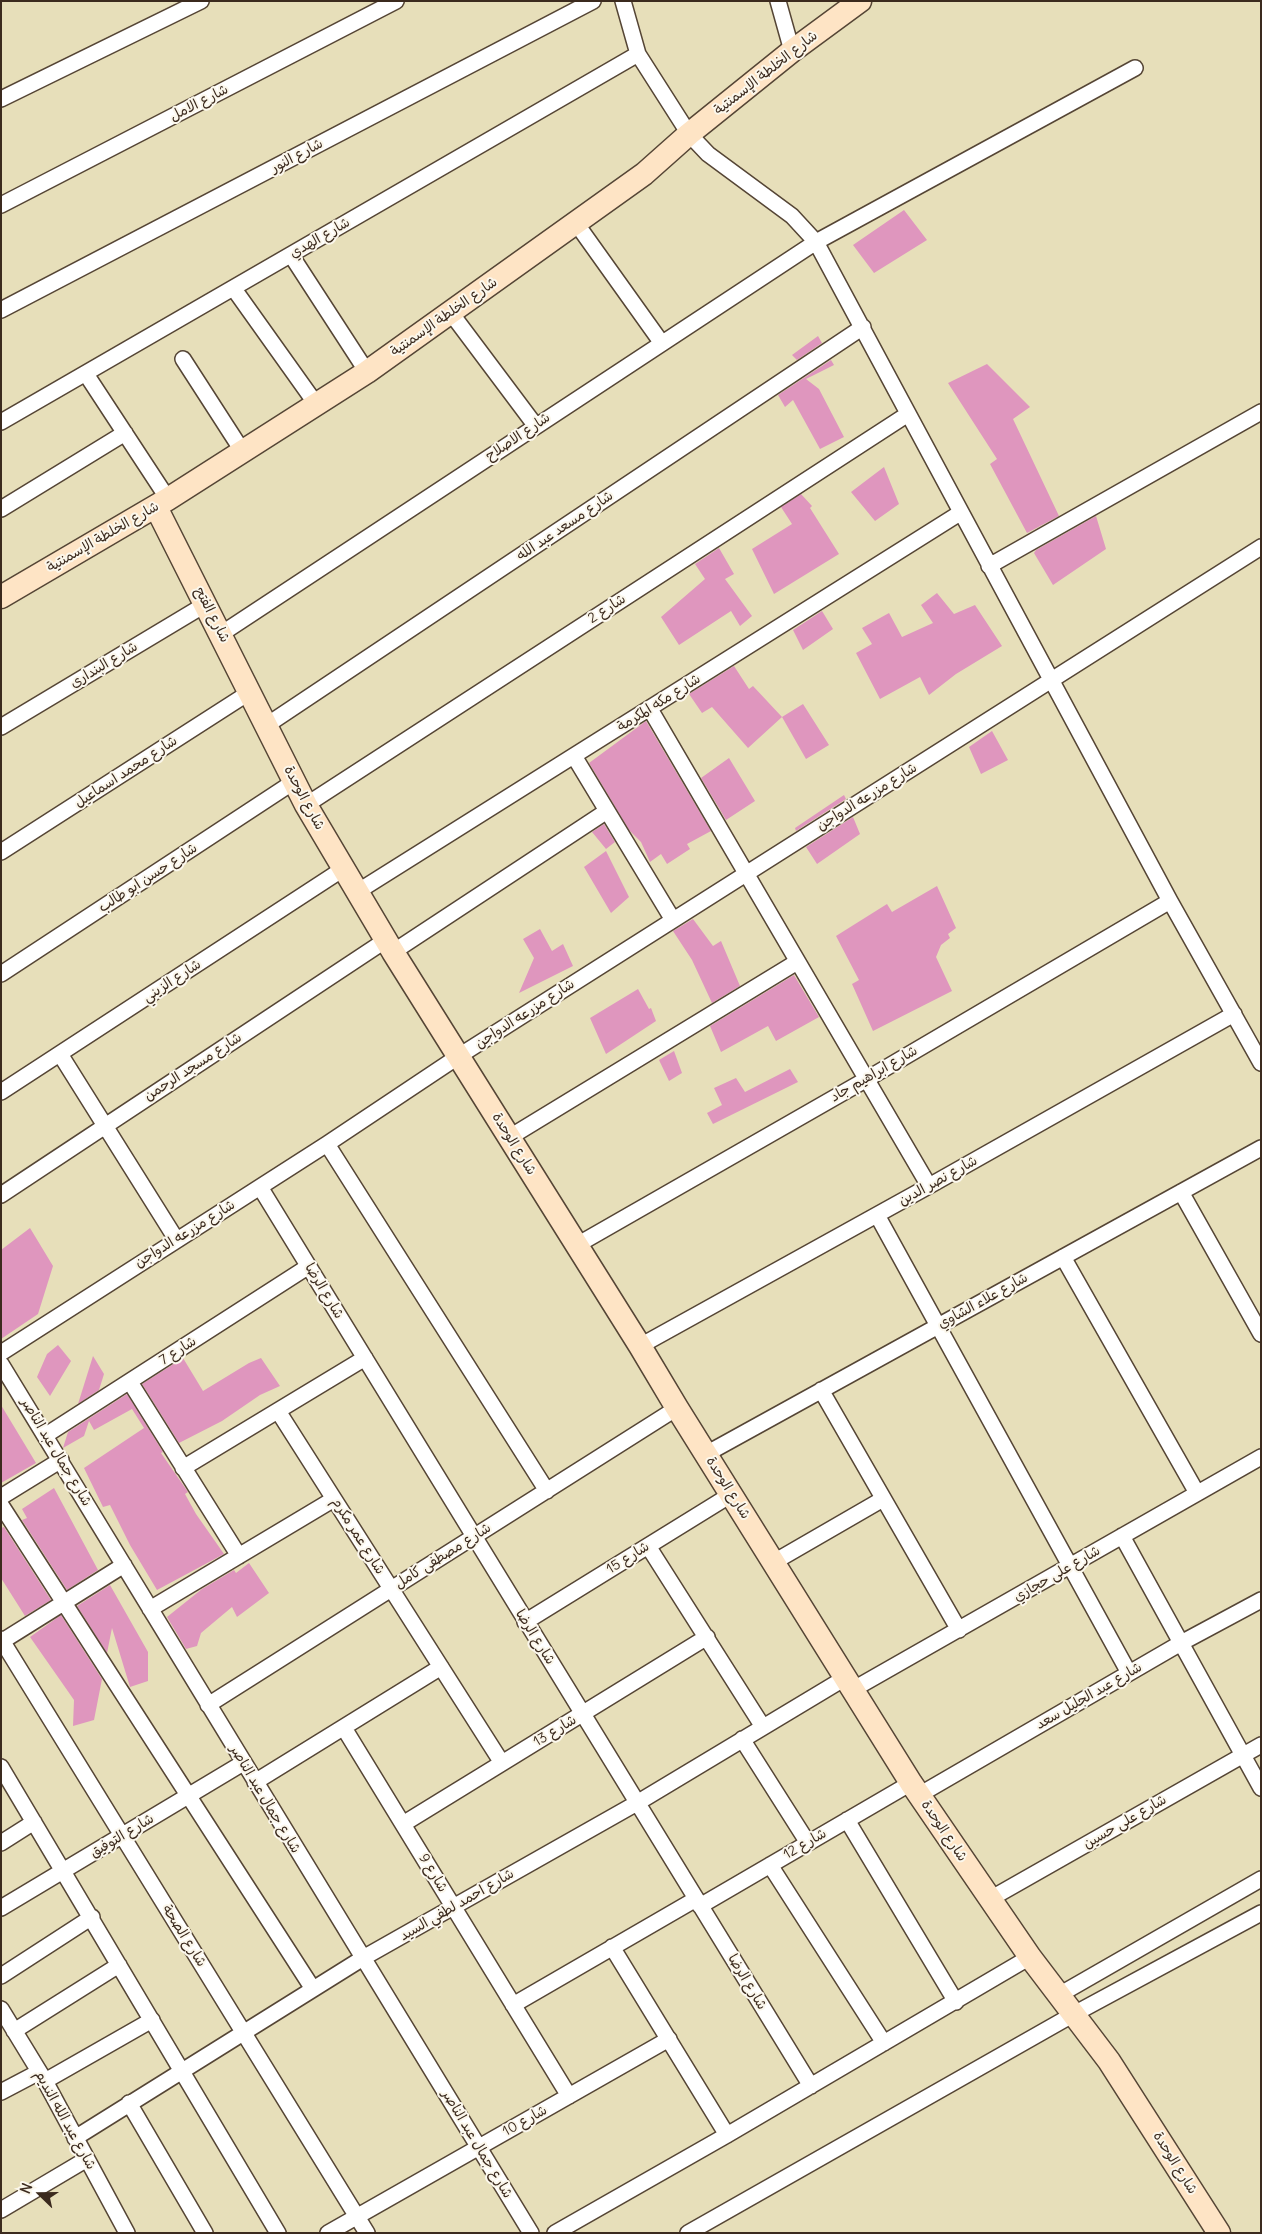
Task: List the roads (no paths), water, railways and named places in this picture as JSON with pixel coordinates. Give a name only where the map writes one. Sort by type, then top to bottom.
[{"type":"street","points":[[1,99],[201,1]]},
{"type":"street","name":"شارع الامل","points":[[1,205],[396,1]]},
{"type":"street","name":"شارع النور","points":[[1,310],[593,1]]},
{"type":"street","points":[[623,1],[638,54],[689,134],[708,154],[792,216],[816,242],[1170,901],[1261,1063]]},
{"type":"street","points":[[778,1],[792,51]]},
{"type":"street","name":"شارع الخلطة الإسمنتية","points":[[1,597],[162,503],[367,372],[644,174],[689,134],[792,51],[860,1]]},
{"type":"street","name":"شارع الهدي","points":[[1,422],[638,54]]},
{"type":"street","name":"شارع الاصلاح","points":[[221,634],[535,425],[816,242],[1135,68]]},
{"type":"street","points":[[576,222],[661,342]]},
{"type":"street","points":[[291,255],[367,372]]},
{"type":"street","points":[[234,289],[316,404]]},
{"type":"street","points":[[450,313],[535,425]]},
{"type":"street","name":"شارع مسعد عبد الله","points":[[267,725],[863,327]]},
{"type":"street","points":[[183,359],[242,452]]},
{"type":"street","points":[[86,374],[125,433],[162,503]]},
{"type":"street","points":[[990,566],[1261,412]]},
{"type":"street","name":"شارع 2","points":[[306,804],[908,414]]},
{"type":"street","points":[[1,509],[125,433]]},
{"type":"street","name":"شارع الفتح","points":[[162,503],[206,604],[267,725]]},
{"type":"street","name":"شارع مكه المكرمة","points":[[357,892],[960,513]]},
{"type":"street","name":"شارع مزرعه الدواجن","points":[[1,1353],[176,1239],[327,1144],[459,1056],[1261,547]]},
{"type":"street","name":"شارع البندارى","points":[[1,726],[206,604]]},
{"type":"street","name":"شارع محمد اسماعيل","points":[[3,846],[250,692]]},
{"type":"street","points":[[650,709],[929,1186]]},
{"type":"street","name":"شارع الوحدة","points":[[267,725],[306,804],[342,869],[915,1789],[1030,1957],[1090,2034],[1123,2082],[1219,2233]]},
{"type":"street","points":[[574,756],[673,920]]},
{"type":"street","name":"شارع حسن ابو طالب","points":[[1,974],[295,781]]},
{"type":"street","name":"شارع مسجد الرحمن","points":[[1,1195],[105,1126],[389,946],[607,811]]},
{"type":"street","name":"شارع الزيني","points":[[1,1092],[342,869]]},
{"type":"street","name":"شارع ابراهيم جاد","points":[[577,1245],[1170,901]]},
{"type":"street","points":[[510,1137],[798,962]]},
{"type":"street","name":"شارع نصر الدين","points":[[640,1346],[1234,1014]]},
{"type":"street","points":[[60,1054],[176,1239]]},
{"type":"street","points":[[327,1144],[547,1490]]},
{"type":"street","name":"شارع علاء الشاوي","points":[[706,1454],[1261,1148]]},
{"type":"street","name":"شارع الرضا","points":[[260,1186],[810,2086]]},
{"type":"street","points":[[1181,1192],[1261,1334]]},
{"type":"street","points":[[877,1215],[1129,1673]]},
{"type":"street","points":[[1063,1257],[1197,1493]]},
{"type":"street","name":"شارع 7","points":[[46,1435],[309,1266]]},
{"type":"street","points":[[183,1468],[365,1358]]},
{"type":"street","name":"شارع جمال عبد الناصر","points":[[1,1364],[531,2233]]},
{"type":"street","points":[[130,1382],[239,1556]]},
{"type":"street","points":[[821,1390],[958,1630]]},
{"type":"street","name":"شارع مصطفى كامل","points":[[208,1704],[677,1408]]},
{"type":"street","name":"شارع عمر مكرم","points":[[278,1410],[502,1763]]},
{"type":"street","name":"شارع على حجازي","points":[[849,1684],[958,1630],[1261,1457]]},
{"type":"street","points":[[1,1497],[61,1460]]},
{"type":"street","name":"شارع 15","points":[[525,1622],[732,1494]]},
{"type":"street","points":[[150,1609],[334,1498]]},
{"type":"street","points":[[774,1562],[883,1499]]},
{"type":"street","points":[[1,1505],[313,1989]]},
{"type":"street","points":[[1122,1536],[1261,1788]]},
{"type":"street","points":[[648,1546],[764,1727]]},
{"type":"street","points":[[2,1641],[124,1565]]},
{"type":"street","name":"شارع عبد الجليل سعد","points":[[915,1789],[1261,1600]]},
{"type":"street","name":"شارع 13","points":[[403,1824],[706,1637]]},
{"type":"street","name":"شارع الصحة","points":[[2,1641],[367,2233]]},
{"type":"street","points":[[255,1782],[441,1667]]},
{"type":"street","name":"شارع احمد لطفي السيد","points":[[74,2138],[363,1958],[637,1803],[742,1739],[849,1684]]},
{"type":"street","name":"شارع 9","points":[[344,1728],[569,2096]]},
{"type":"street","points":[[742,1739],[808,1843]]},
{"type":"street","name":"شارع على حسين","points":[[990,1899],[1261,1746]]},
{"type":"street","name":"شارع التوفيق","points":[[1,1908],[243,1762]]},
{"type":"street","points":[[3,1772],[92,1917],[278,2233]]},
{"type":"street","name":"شارع 12","points":[[513,2005],[612,1947],[770,1865],[847,1820],[915,1789]]},
{"type":"street","points":[[847,1820],[956,2002]]},
{"type":"street","points":[[1,1843],[34,1822]]},
{"type":"street","points":[[770,1865],[884,2043]]},
{"type":"street","points":[[1060,1995],[1261,1879]]},
{"type":"street","points":[[688,2233],[1074,2014],[1261,1913]]},
{"type":"street","points":[[1,1976],[92,1917]]},
{"type":"street","points":[[612,1947],[727,2135]]},
{"type":"street","points":[[555,2233],[956,2002],[1030,1957]]},
{"type":"street","points":[[14,2031],[119,1965]]},
{"type":"street","name":"شارع عبد الله النديم","points":[[1,2009],[42,2076],[127,2233]]},
{"type":"street","points":[[1,2092],[42,2076],[152,2020]]},
{"type":"street","name":"شارع 10","points":[[328,2233],[669,2039]]},
{"type":"street","points":[[129,2103],[205,2233]]},
{"type":"street","points":[[1,2210],[87,2159]]}]
